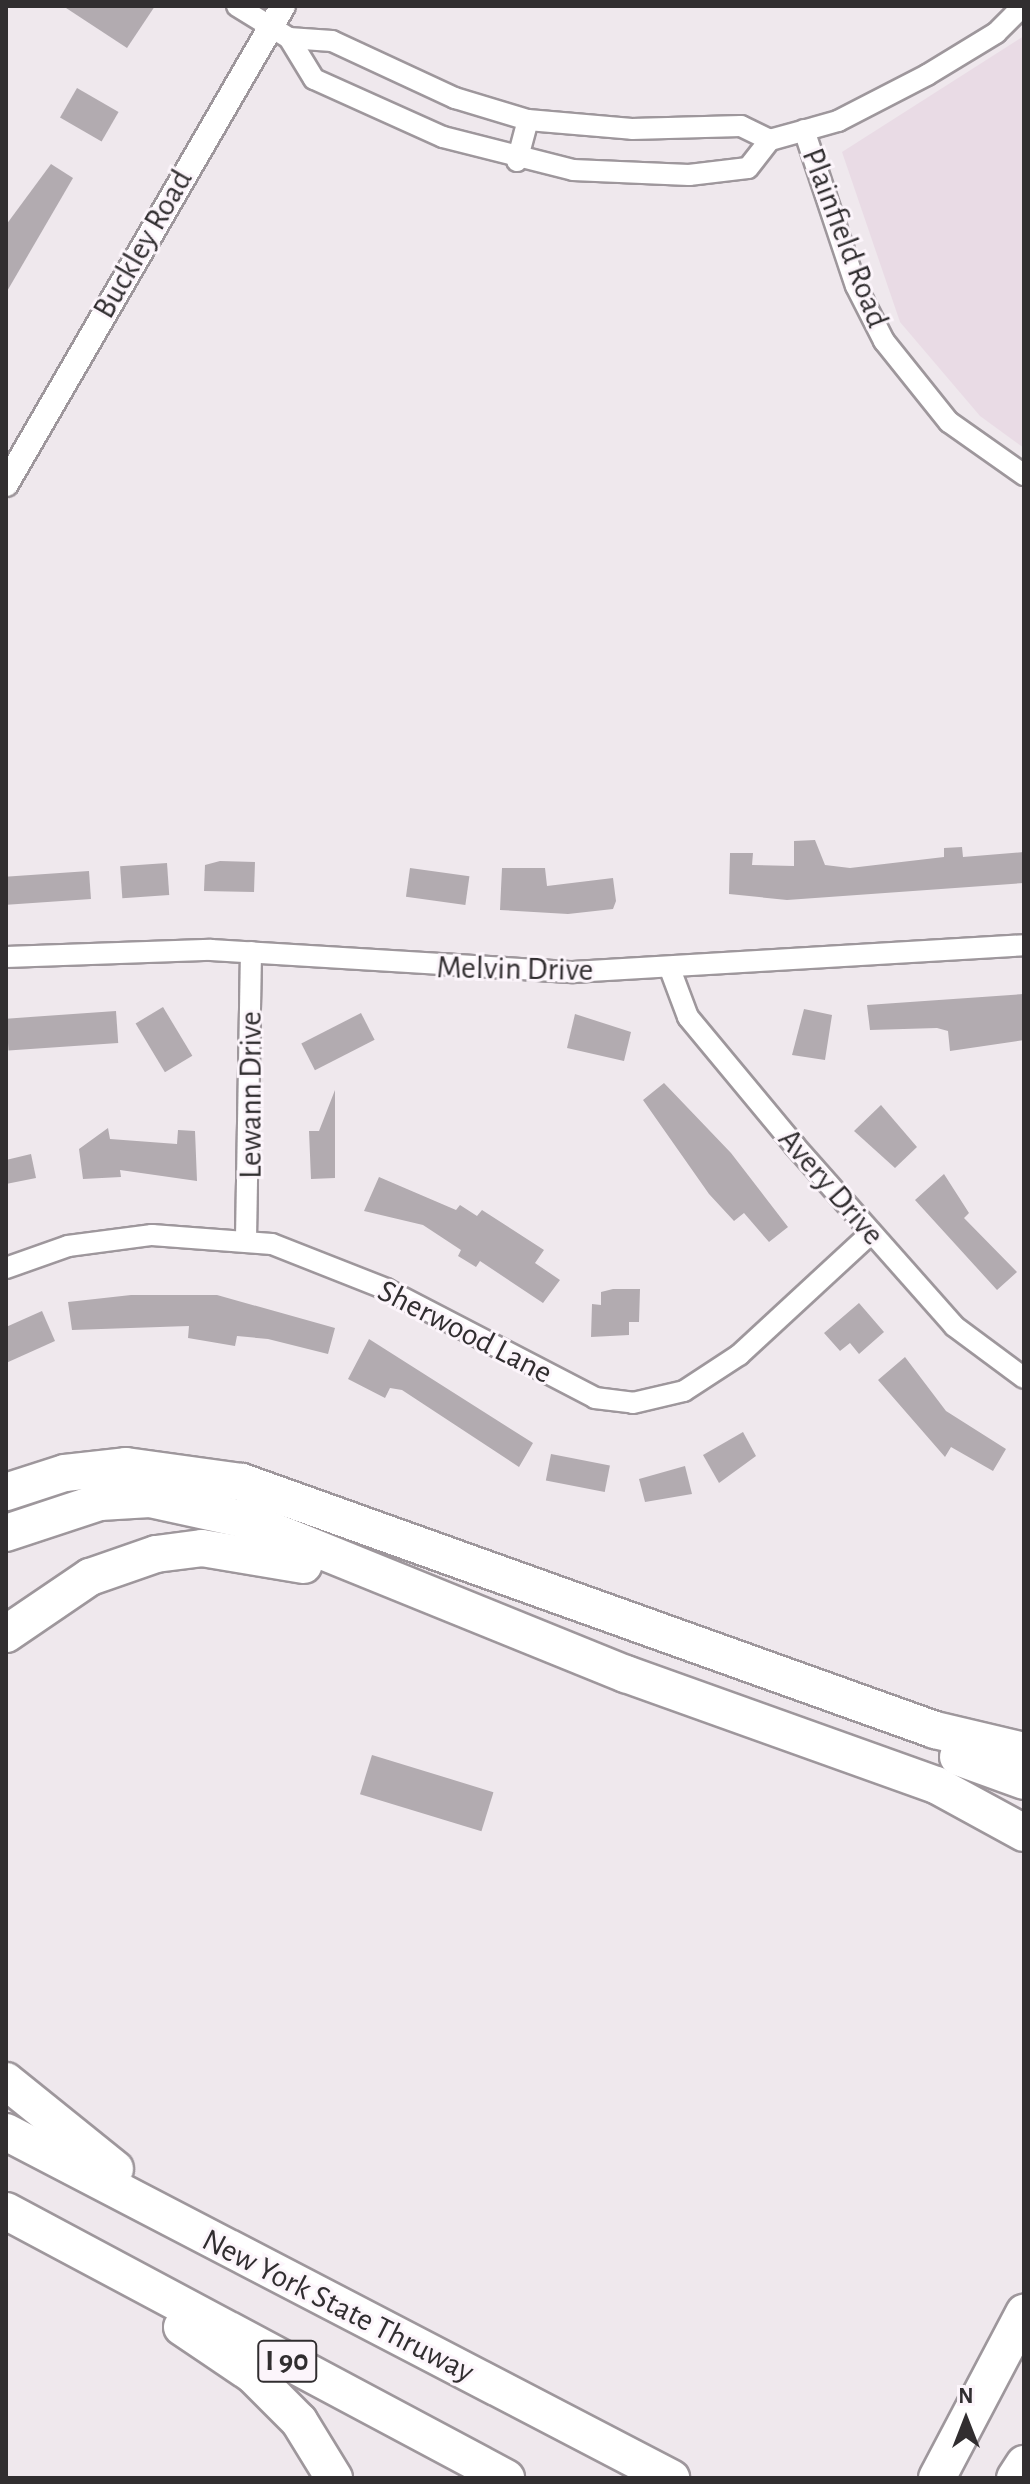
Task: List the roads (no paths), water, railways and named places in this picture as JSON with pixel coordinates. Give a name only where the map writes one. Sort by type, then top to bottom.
[{"type":"highway","points":[[6,1492],[65,1473],[126,1466],[242,1482],[935,1730],[1024,1751]]},
{"type":"highway","points":[[6,1533],[100,1502],[163,1502],[246,1520],[936,1785],[1024,1833]]},
{"type":"highway","points":[[6,1634],[90,1577],[156,1554],[202,1548],[264,1553],[488,1615]]},
{"type":"highway","points":[[818,1687],[907,1739],[1024,1781]]},
{"type":"highway","points":[[801,1734],[1024,1809]]},
{"type":"highway","points":[[6,2081],[45,2118],[242,2257]]},
{"type":"highway","name":"New York State Thruway","points":[[6,2132],[671,2478]]},
{"type":"highway","name":"I 90","points":[[6,2211],[506,2478]]},
{"type":"highway","points":[[68,2244],[253,2375],[299,2421],[334,2478]]},
{"type":"highway","points":[[937,2478],[1024,2313]]},
{"type":"highway","points":[[944,2478],[1024,2367]]},
{"type":"highway","points":[[1015,2478],[1024,2464]]},
{"type":"street","points":[[237,6],[279,33],[314,79],[377,111],[517,161],[689,175],[748,168],[770,140],[804,130],[927,75],[996,33],[1023,6]]},
{"type":"street","name":"Buckley Road","points":[[8,475],[279,33],[283,6]]},
{"type":"street","points":[[279,33],[332,41],[455,98],[528,120],[632,129],[741,126],[770,140]]},
{"type":"street","points":[[517,161],[528,120]]},
{"type":"street","name":"Plainfield Road","points":[[804,130],[856,286],[884,341],[949,422],[1024,475]]},
{"type":"street","name":"Melvin Drive","points":[[6,957],[251,952],[415,967],[670,969],[1024,945]]},
{"type":"street","name":"Lewann Drive","points":[[246,1238],[251,952]]},
{"type":"street","name":"Avery Drive","points":[[670,969],[688,1017],[871,1233],[954,1326],[1024,1378]]},
{"type":"street","name":"Sherwood Lane","points":[[6,1268],[68,1246],[152,1235],[246,1238],[386,1289],[595,1398],[633,1403],[684,1391],[739,1355],[871,1233]]}]
